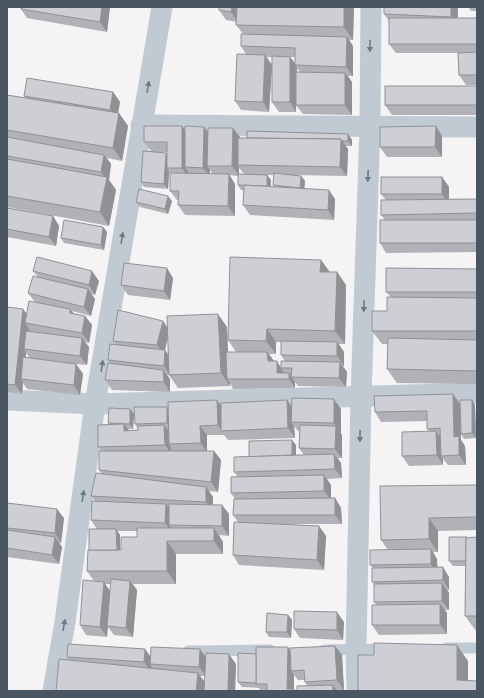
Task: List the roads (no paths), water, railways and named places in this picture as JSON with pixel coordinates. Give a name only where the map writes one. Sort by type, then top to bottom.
[{"type":"street","points":[[53,691],[63,653],[65,622],[95,404],[162,7]]},
{"type":"street","points":[[357,691],[356,649],[361,397],[370,126],[371,7]]},
{"type":"street","points":[[141,125],[477,126]]},
{"type":"street","points":[[7,400],[95,404],[477,393]]},
{"type":"lane","points":[[432,648],[477,648]]},
{"type":"lane","points":[[310,650],[402,649]]},
{"type":"lane","points":[[176,652],[278,650]]}]
